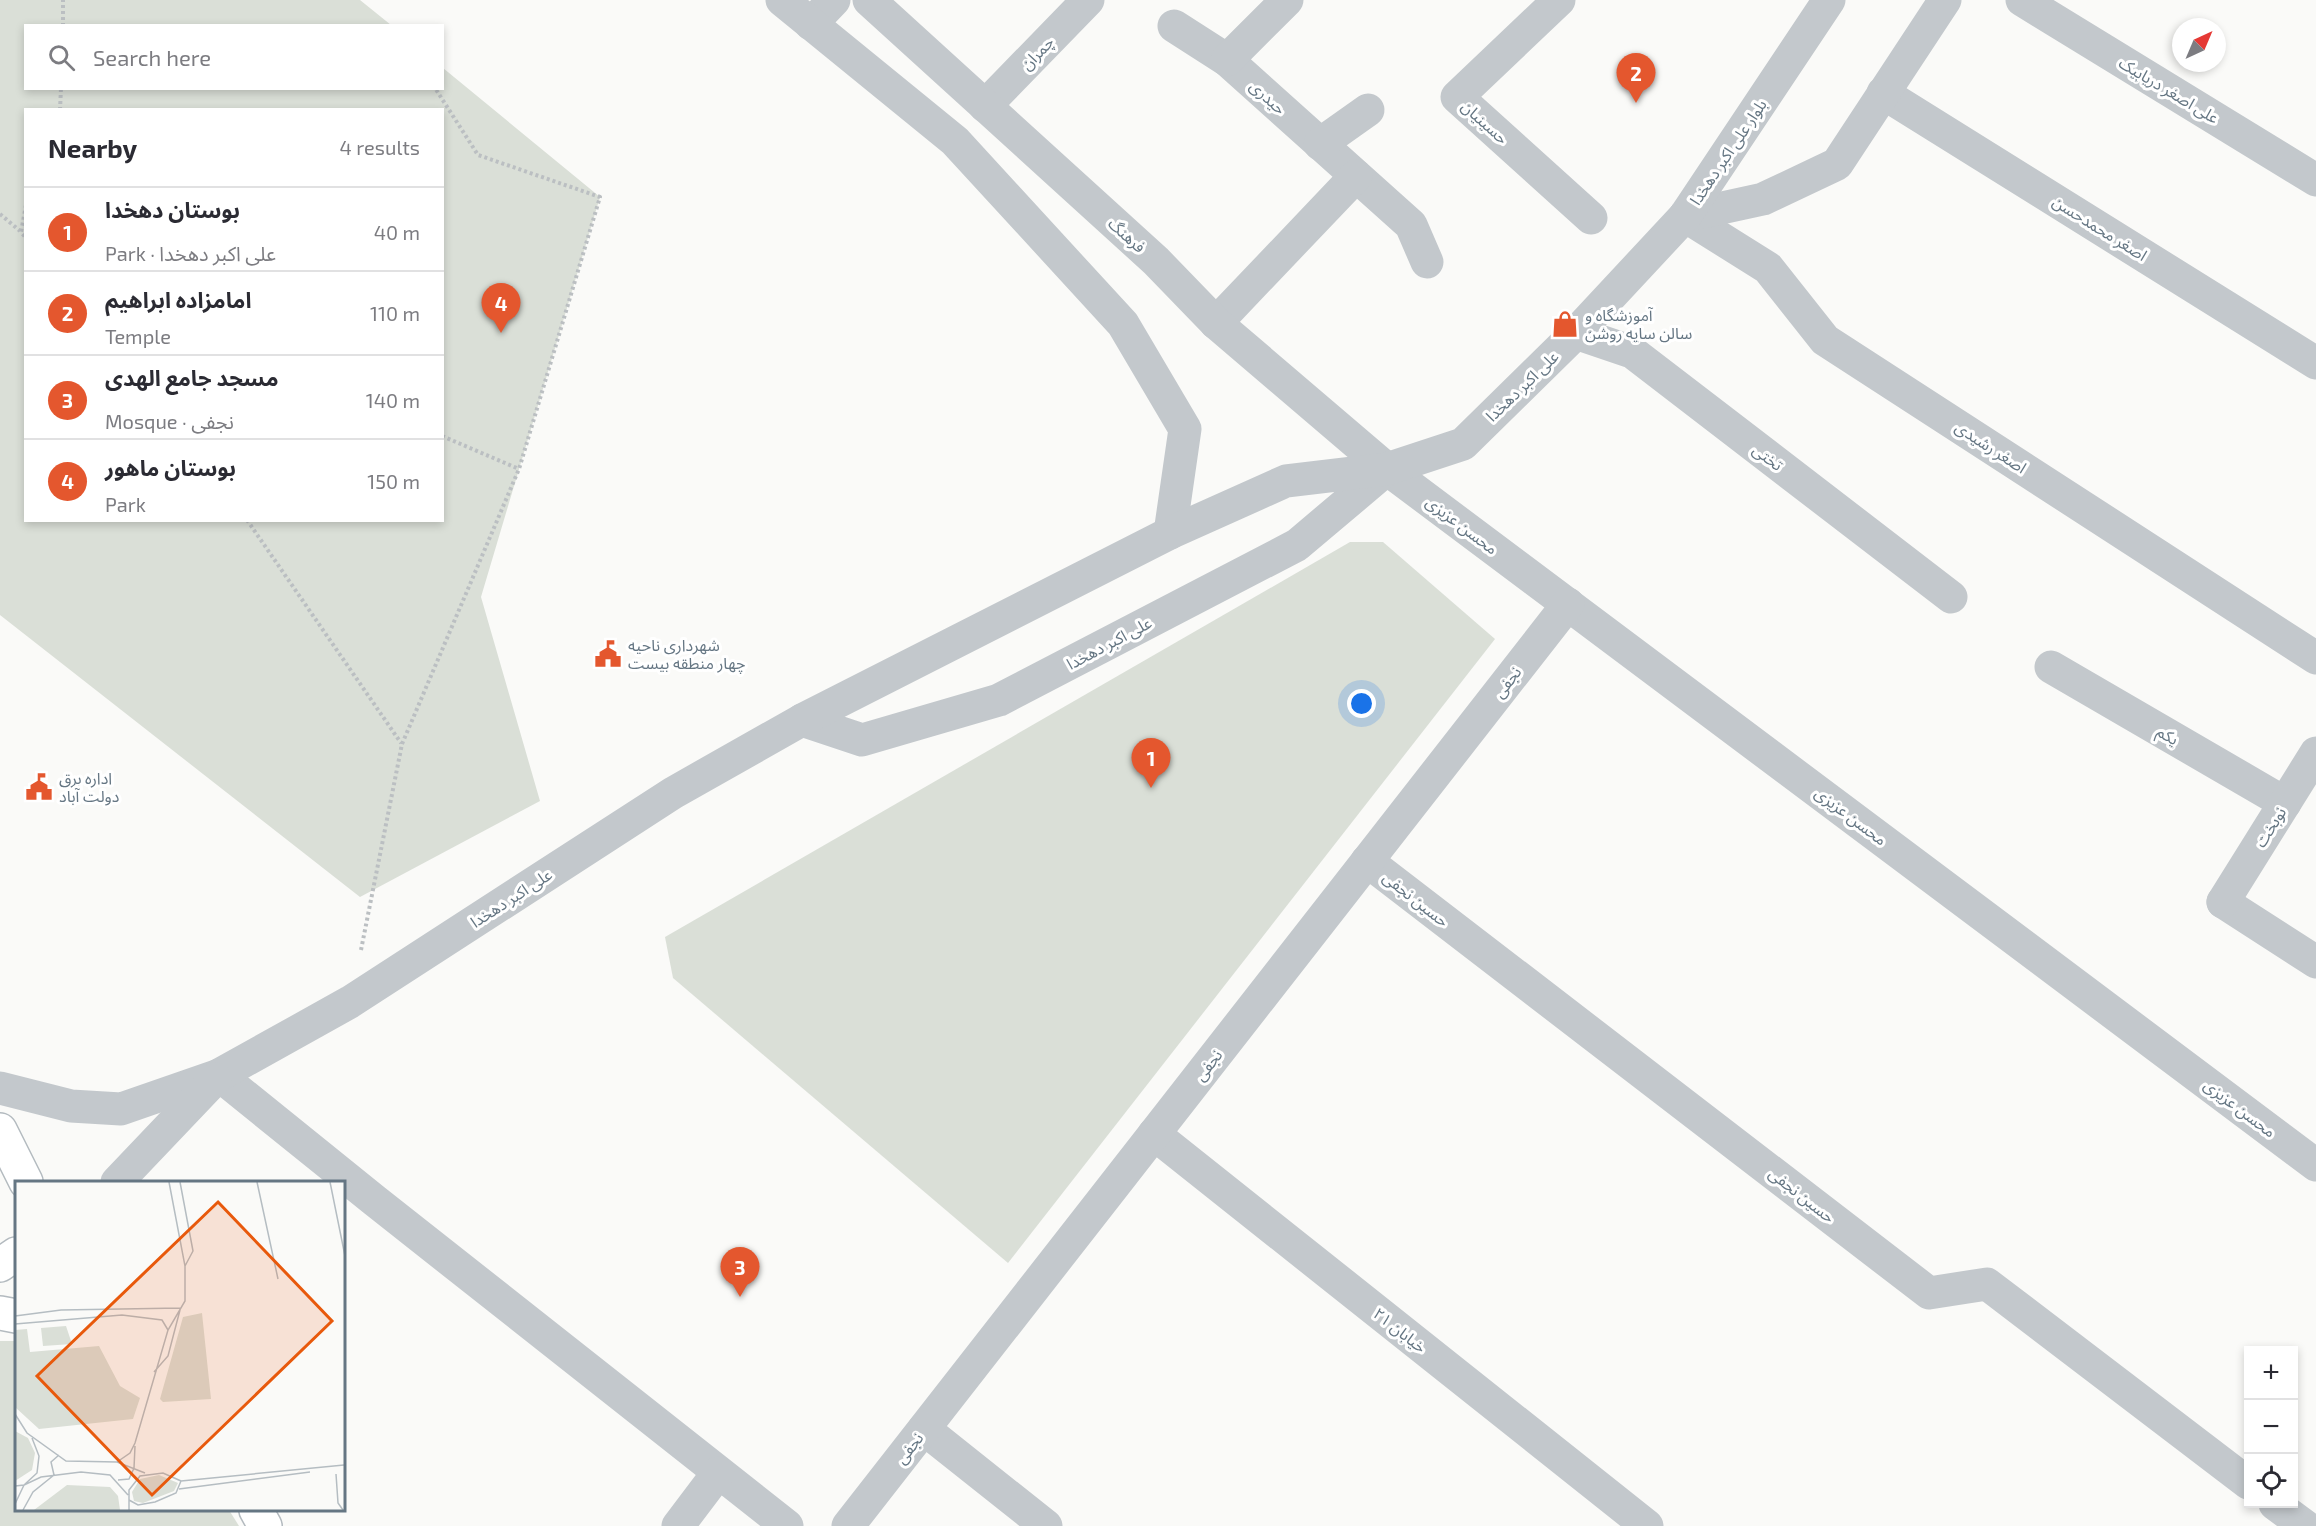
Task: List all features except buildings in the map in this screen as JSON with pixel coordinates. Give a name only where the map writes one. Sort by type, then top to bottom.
[{"type":"main road","points":[[0,1130],[26,1181]]},
{"type":"main road","points":[[0,1265],[15,1255]]},
{"type":"main road","points":[[0,1313],[15,1316]]},
{"type":"main road","points":[[256,1511],[265,1526]]},
{"type":"street","points":[[782,0],[955,141],[1123,324],[1185,429],[1170,533]]},
{"type":"street","points":[[812,24],[834,0]]},
{"type":"street","name":"فرهنگ","points":[[868,0],[1156,261],[1216,323],[1387,469]]},
{"type":"street","name":"چمران","points":[[985,106],[1088,0]]},
{"type":"street","points":[[1227,60],[1287,0]]},
{"type":"street","name":"حسینیان","points":[[1559,0],[1457,97],[1591,218]]},
{"type":"street","name":"بلوار علی اکبر دهخدا","points":[[1685,216],[1829,0]]},
{"type":"street","name":"بلوار علی اکبر دهخدا","points":[[1685,216],[1763,199],[1837,164],[1946,0]]},
{"type":"street","name":"علی اصغر دریابیک","points":[[2022,0],[2316,180]]},
{"type":"street","name":"حیدری","points":[[1174,26],[1227,60],[1410,225],[1427,262]]},
{"type":"street","name":"اصغر محمدحسن","points":[[1884,93],[2316,363]]},
{"type":"street","points":[[1320,144],[1368,110]]},
{"type":"street","points":[[1216,323],[1356,176]]},
{"type":"street","name":"علی اکبر دهخدا","points":[[219,1075],[350,1002],[673,793],[802,720],[1170,533],[1286,481],[1387,469],[1463,444],[1576,333],[1685,216]]},
{"type":"street","name":"اصغر رشیدی","points":[[1685,216],[1768,268],[1825,340],[2316,658]]},
{"type":"street","name":"تختی","points":[[1576,333],[1632,352],[1951,597]]},
{"type":"street","name":"علی اکبر دهخدا","points":[[802,720],[862,740],[999,700],[1298,545],[1387,469]]},
{"type":"street","name":"محسن عزیزی","points":[[1387,469],[2316,1165]]},
{"type":"street","name":"نجفی","points":[[848,1526],[1568,604]]},
{"type":"street","name":"یکم","points":[[2051,668],[2285,803]]},
{"type":"street","name":"نوبخت","points":[[2316,753],[2223,902],[2316,962]]},
{"type":"street","name":"حسین نجفی","points":[[1367,861],[1929,1293],[1987,1284],[2244,1480]]},
{"type":"street","points":[[0,1088],[70,1107],[121,1109],[219,1075]]},
{"type":"street","points":[[118,1181],[219,1075]]},
{"type":"street","points":[[219,1075],[718,1473],[788,1526]]},
{"type":"street","name":"خیابان ۲۱","points":[[1154,1134],[1647,1526]]},
{"type":"street","points":[[924,1429],[1046,1526]]},
{"type":"street","points":[[678,1526],[718,1473]]},
{"type":"street","points":[[2281,1508],[2304,1526]]},
{"type":"path","points":[[63,0],[63,24]]},
{"type":"path","points":[[60,108],[61,90]]},
{"type":"path","points":[[350,1002],[402,744],[519,469],[600,198],[478,155],[436,90]]},
{"type":"path","points":[[0,214],[24,236]]},
{"type":"path","points":[[21,232],[24,216]]},
{"type":"path","points":[[444,437],[519,469]]},
{"type":"path","points":[[248,522],[402,744]]},
{"type":"shaded area","points":[[0,0],[360,0],[390,24],[24,24],[24,90],[444,90],[444,69],[600,197],[481,597],[540,801],[360,897],[0,615]]},
{"type":"shaded area","points":[[1350,542],[1383,542],[1495,639],[1008,1263],[673,978],[665,937]]},
{"type":"shaded area","points":[[0,1341],[15,1341],[15,1511],[230,1511],[239,1526],[0,1526]]},
{"type":"place","name":"امامزاده ابراهیم","points":[[1636,103]]},
{"type":"place","name":"آموزشگاه و سالن سایه روشن","points":[[1565,324]]},
{"type":"place","name":"بوستان ماهور","points":[[501,333]]},
{"type":"place","name":"شهرداری ناحیه چهار منطقه بیست","points":[[608,654]]},
{"type":"place","name":"اداره برق دولت آباد","points":[[39,787]]},
{"type":"place","name":"بوستان دهخدا","points":[[1151,788]]},
{"type":"place","name":"مسجد جامع الهدی","points":[[740,1297]]}]
